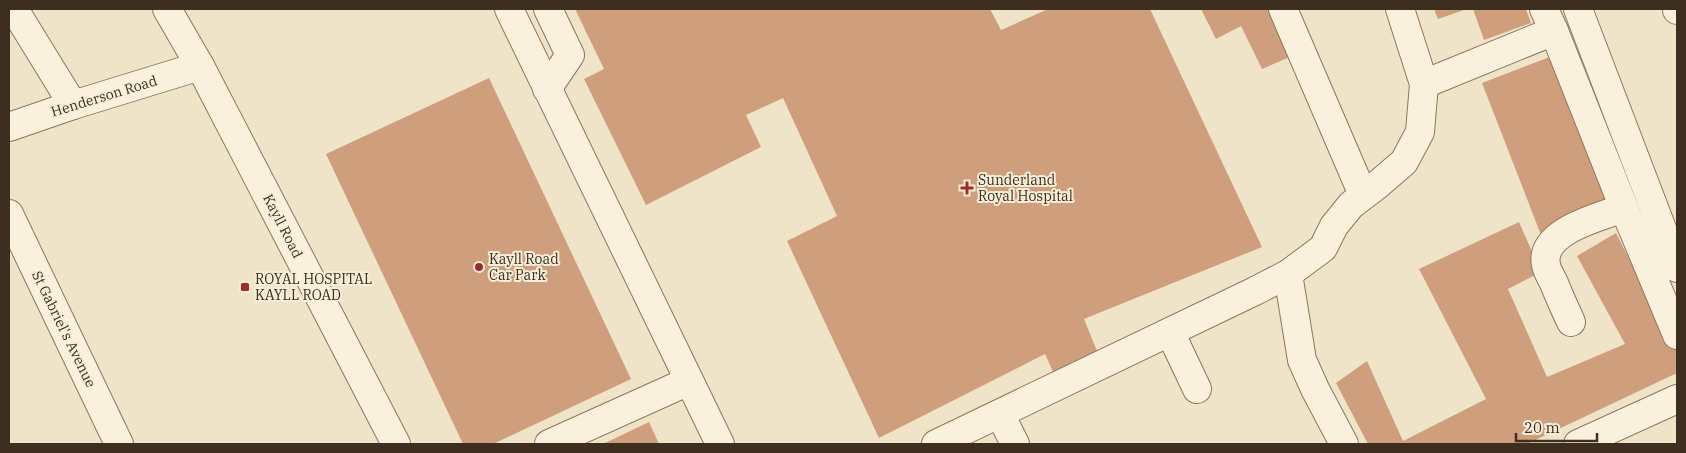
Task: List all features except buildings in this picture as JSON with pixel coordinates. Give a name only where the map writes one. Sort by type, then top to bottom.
[{"type":"street","points":[[14,9],[73,104]]},
{"type":"street","name":"Kayll Road","points":[[167,9],[200,66],[396,444]]},
{"type":"street","points":[[509,9],[720,444]]},
{"type":"street","points":[[547,89],[570,55],[548,9]]},
{"type":"street","points":[[1283,9],[1363,195]]},
{"type":"street","points":[[936,444],[1288,274],[1323,248],[1334,226],[1350,205],[1404,162],[1420,132],[1424,84],[1400,9]]},
{"type":"street","points":[[1578,9],[1677,268]]},
{"type":"street","points":[[1424,84],[1549,20],[1677,335]]},
{"type":"street","name":"Henderson Road","points":[[9,127],[73,104],[200,66]]},
{"type":"street","points":[[1571,322],[1546,266],[1545,255],[1551,243],[1558,236],[1579,224],[1624,208]]},
{"type":"street","name":"St Gabriel's Avenue","points":[[9,214],[119,444]]},
{"type":"street","points":[[1288,274],[1302,360],[1344,444]]},
{"type":"street","points":[[1170,332],[1198,389]]},
{"type":"street","points":[[548,444],[689,380]]},
{"type":"street","points":[[1578,444],[1677,399]]},
{"type":"street","points":[[1000,414],[1015,444]]},
{"type":"place","name":"Sunderland Royal Hospital","points":[[967,188]]},
{"type":"place","name":"Kayll Road Car Park","points":[[479,267]]},
{"type":"place","name":"ROYAL HOSPITAL KAYLL ROAD","points":[[245,287]]}]
